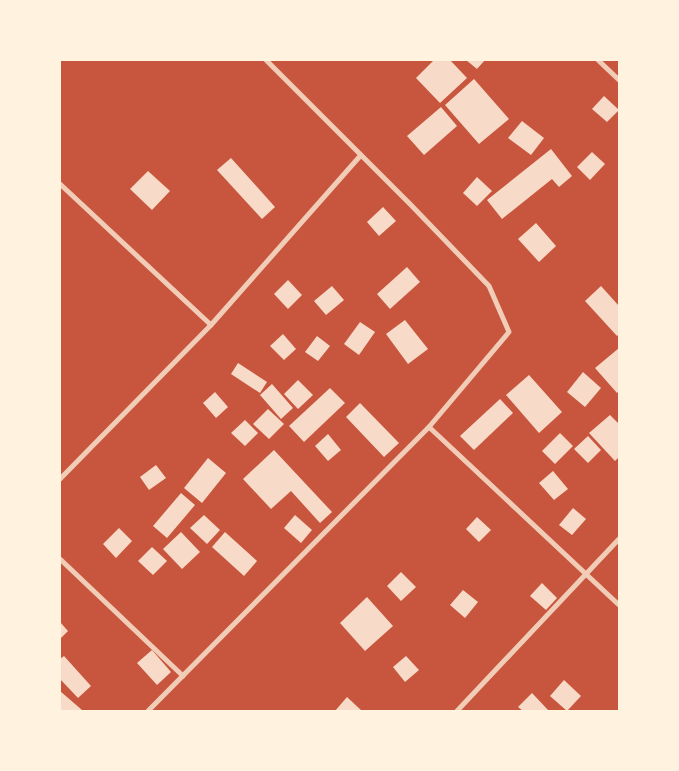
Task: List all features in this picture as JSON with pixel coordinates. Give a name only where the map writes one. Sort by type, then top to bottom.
[{"type":"street","points":[[148,711],[429,427],[509,332],[490,286],[266,60]]},
{"type":"street","points":[[598,60],[619,80]]},
{"type":"street","points":[[60,479],[211,325],[362,155]]},
{"type":"street","points":[[60,184],[211,325]]},
{"type":"street","points":[[429,427],[619,605]]},
{"type":"street","points":[[458,711],[619,539]]},
{"type":"street","points":[[60,559],[183,676]]},
{"type":"building","points":[[434,60],[450,60],[467,78],[440,103],[416,78]]},
{"type":"building","points":[[466,60],[485,60],[477,69]]},
{"type":"building","points":[[474,79],[509,119],[479,144],[445,105]]},
{"type":"building","points":[[604,96],[619,110],[607,122],[592,109]]},
{"type":"building","points":[[441,107],[457,126],[424,155],[407,136]]},
{"type":"building","points":[[522,121],[544,138],[531,155],[508,138]]},
{"type":"building","points":[[551,149],[572,176],[559,187],[552,179],[502,219],[487,200]]},
{"type":"building","points":[[592,152],[605,164],[590,180],[577,167]]},
{"type":"building","points":[[231,158],[275,207],[262,219],[217,170]]},
{"type":"building","points":[[148,171],[170,191],[152,210],[130,189]]},
{"type":"building","points":[[477,177],[492,191],[477,206],[463,193]]},
{"type":"building","points":[[383,207],[396,221],[379,236],[367,222]]},
{"type":"building","points":[[536,223],[556,246],[539,262],[518,239]]},
{"type":"building","points":[[407,267],[420,282],[390,309],[377,294]]},
{"type":"building","points":[[288,280],[302,295],[288,309],[274,294]]},
{"type":"building","points":[[332,286],[344,300],[326,315],[314,301]]},
{"type":"building","points":[[601,286],[619,306],[619,334],[617,336],[585,301]]},
{"type":"building","points":[[405,320],[428,349],[408,364],[386,334]]},
{"type":"building","points":[[360,322],[375,332],[359,355],[344,344]]},
{"type":"building","points":[[283,334],[296,349],[284,360],[270,346]]},
{"type":"building","points":[[317,336],[330,346],[318,361],[305,352]]},
{"type":"building","points":[[619,348],[619,391],[617,393],[595,368]]},
{"type":"building","points":[[238,363],[267,382],[260,393],[231,374]]},
{"type":"building","points":[[583,372],[601,388],[585,407],[567,392]]},
{"type":"building","points":[[529,375],[562,412],[539,433],[506,395]]},
{"type":"building","points":[[298,380],[313,395],[298,409],[284,394]]},
{"type":"building","points":[[272,384],[293,408],[281,419],[260,395]]},
{"type":"building","points":[[330,388],[345,403],[304,442],[289,426]]},
{"type":"building","points":[[215,392],[228,407],[216,418],[203,403]]},
{"type":"building","points":[[500,399],[513,413],[474,450],[460,436]]},
{"type":"building","points":[[360,403],[399,443],[384,457],[346,417]]},
{"type":"building","points":[[268,409],[284,424],[269,439],[253,424]]},
{"type":"building","points":[[610,415],[619,424],[619,457],[615,461],[589,433]]},
{"type":"building","points":[[245,420],[258,433],[245,446],[231,433]]},
{"type":"building","points":[[560,433],[573,446],[555,464],[542,451]]},
{"type":"building","points":[[328,434],[341,450],[328,461],[315,446]]},
{"type":"building","points":[[588,436],[601,450],[588,463],[574,449]]},
{"type":"building","points":[[274,450],[332,512],[320,523],[291,491],[271,509],[243,479]]},
{"type":"building","points":[[208,458],[226,473],[202,503],[184,488]]},
{"type":"building","points":[[156,465],[166,478],[149,490],[140,477]]},
{"type":"building","points":[[553,471],[568,489],[554,500],[539,483]]},
{"type":"building","points":[[181,493],[195,505],[167,538],[153,526]]},
{"type":"building","points":[[573,508],[586,519],[572,535],[559,525]]},
{"type":"building","points":[[204,515],[220,530],[207,544],[190,528]]},
{"type":"building","points":[[295,515],[312,530],[301,543],[284,528]]},
{"type":"building","points":[[477,517],[491,530],[479,542],[466,529]]},
{"type":"building","points":[[119,528],[132,541],[116,558],[103,544]]},
{"type":"building","points":[[181,532],[200,552],[182,569],[163,549]]},
{"type":"building","points":[[225,532],[257,561],[244,576],[212,547]]},
{"type":"building","points":[[152,547],[167,561],[153,575],[138,561]]},
{"type":"building","points":[[401,572],[416,587],[401,601],[387,586]]},
{"type":"building","points":[[542,583],[557,598],[546,610],[530,596]]},
{"type":"building","points":[[463,590],[478,602],[465,618],[450,605]]},
{"type":"building","points":[[367,597],[393,626],[365,651],[340,623]]},
{"type":"building","points":[[60,622],[68,631],[60,639]]},
{"type":"building","points":[[152,650],[171,672],[157,685],[137,663]]},
{"type":"building","points":[[64,656],[91,686],[78,698],[60,679],[60,659]]},
{"type":"building","points":[[406,656],[419,670],[405,682],[393,667]]},
{"type":"building","points":[[564,680],[581,696],[567,711],[550,696]]},
{"type":"building","points":[[60,691],[82,710],[60,711]]},
{"type":"building","points":[[532,693],[549,711],[523,711],[518,707]]},
{"type":"building","points":[[347,697],[362,711],[335,711]]}]
